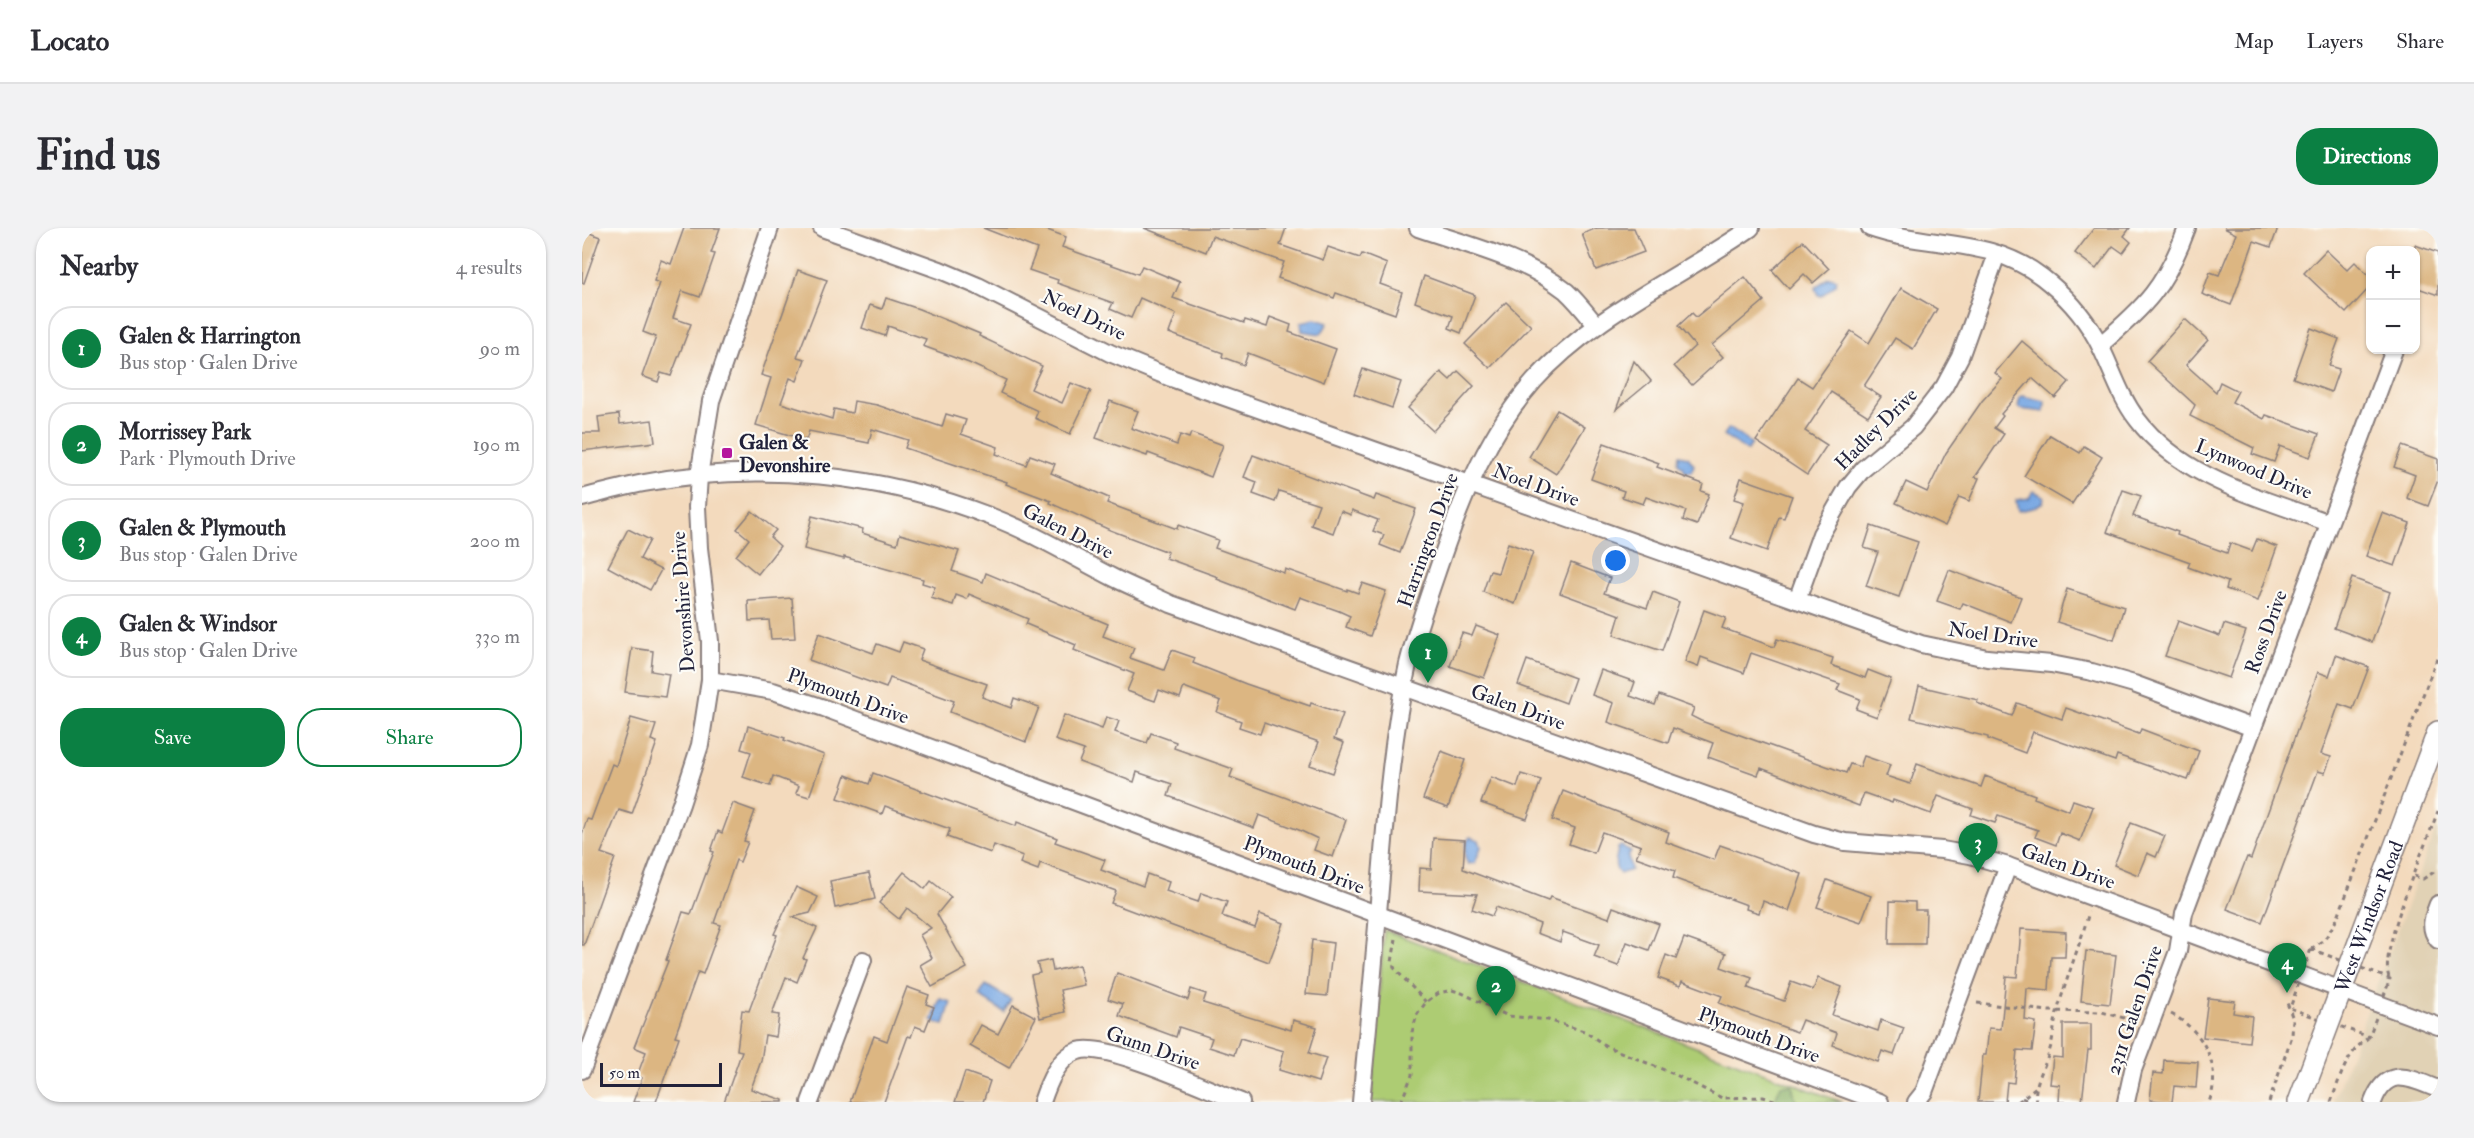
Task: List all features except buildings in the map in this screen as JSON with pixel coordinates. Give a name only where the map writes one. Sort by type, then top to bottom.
[{"type":"main road","name":"West Windsor Road","points":[[2299,1102],[2343,990],[2438,732]]},
{"type":"street","name":"Devonshire Drive","points":[[582,1070],[681,804],[700,745],[710,680],[710,641],[699,548],[699,476],[711,401],[770,228]]},
{"type":"street","name":"Noel Drive","points":[[822,228],[978,286],[1110,353],[1172,378],[1921,644],[2092,672],[2134,684],[2253,728]]},
{"type":"street","points":[[1418,228],[1507,259],[1545,277],[1566,291],[1596,326]]},
{"type":"street","name":"Harrington Drive","points":[[1361,1102],[1388,796],[1403,689],[1422,618],[1469,483],[1506,416],[1534,381],[1568,348],[1596,326],[1751,228]]},
{"type":"street","name":"Lynwood Drive","points":[[1870,228],[1911,240],[1962,244],[2016,261],[2042,277],[2064,296],[2084,319],[2100,345],[2119,392],[2136,419],[2154,440],[2172,455],[2219,481],[2329,523]]},
{"type":"street","points":[[2100,345],[2141,310],[2157,290],[2170,270],[2187,228]]},
{"type":"street","name":"Hadley Drive","points":[[1797,600],[1821,534],[1848,487],[1863,469],[1913,426],[1944,387],[1960,357],[1997,254]]},
{"type":"street","name":"Ross Drive","points":[[2181,931],[2184,913],[2392,354]]},
{"type":"street","name":"Galen Drive","points":[[582,498],[643,483],[747,473],[842,478],[887,485],[937,498],[992,517],[1041,539],[1115,579],[1171,604],[1403,689],[1814,834],[1845,842],[1882,847],[1942,850],[2008,866],[2438,1026]]},
{"type":"street","name":"Plymouth Drive","points":[[710,680],[772,691],[824,708],[1880,1102]]},
{"type":"street","points":[[1916,1102],[1924,1092],[2008,866]]},
{"type":"street","points":[[2438,904],[2431,921],[2432,933],[2438,940]]},
{"type":"street","name":"2311 Galen Drive","points":[[2126,1102],[2133,1070],[2178,951],[2181,931]]},
{"type":"street","points":[[810,1102],[863,960]]},
{"type":"street","name":"Gunn Drive","points":[[1042,1102],[1058,1067],[1067,1056],[1090,1048],[1103,1050],[1241,1102]]},
{"type":"street","points":[[2373,1102],[2378,1089],[2390,1078],[2406,1077],[2438,1089]]},
{"type":"path","points":[[2307,960],[2311,949],[2325,939],[2337,919],[2438,656]]},
{"type":"path","points":[[2388,987],[2390,979],[2386,963],[2388,951],[2438,811]]},
{"type":"path","points":[[2414,876],[2423,879],[2434,872],[2438,874]]},
{"type":"path","points":[[2036,1102],[2036,1087],[2042,1066],[2050,1052],[2057,1011],[2078,954],[2089,910]]},
{"type":"path","points":[[1396,939],[1392,962],[1395,969],[1426,1002]]},
{"type":"path","points":[[2311,949],[2321,953]]},
{"type":"path","points":[[2380,974],[2390,979]]},
{"type":"path","points":[[1401,1102],[1412,1075],[1412,1032],[1417,1016],[1426,1002],[1439,993],[1452,990],[1508,1016],[1548,1020],[1577,1029],[1606,1046],[1658,1067],[1722,1098],[1763,1097],[1782,1102]]},
{"type":"path","points":[[2290,1008],[2294,996]]},
{"type":"path","points":[[2269,1102],[2292,1036],[2293,1019],[2286,1000]]},
{"type":"path","points":[[1977,1003],[2057,1011],[2102,1012],[2137,1022]]},
{"type":"path","points":[[2290,1008],[2300,1011]]},
{"type":"path","points":[[2169,1012],[2191,1028],[2212,1060],[2214,1077],[2209,1102]]},
{"type":"path","points":[[2331,1102],[2347,1060],[2356,1046],[2368,1037],[2373,1027]]},
{"type":"path","points":[[2358,1033],[2368,1037]]},
{"type":"path","points":[[2018,1102],[2036,1087]]},
{"type":"path","points":[[2022,1098],[2031,1102]]},
{"type":"shaded area","points":[[2438,823],[2438,1102],[2333,1102]]},
{"type":"green space","points":[[1384,930],[1842,1102],[1371,1102]]},
{"type":"green space","points":[[1781,1085],[1792,1085],[1796,1102],[1774,1102]]},
{"type":"water","points":[[1829,277],[1837,279],[1835,285],[1821,296],[1818,295],[1815,288]]},
{"type":"water","points":[[1315,319],[1328,323],[1321,334],[1302,331],[1301,322]]},
{"type":"water","points":[[2022,396],[2045,401],[2044,412],[2020,409],[2018,407]]},
{"type":"water","points":[[1729,428],[1752,444],[1747,451],[1724,435]]},
{"type":"water","points":[[1679,455],[1688,457],[1694,465],[1691,472],[1685,472],[1678,463]]},
{"type":"water","points":[[2033,491],[2044,496],[2043,502],[2033,508],[2018,511],[2016,500],[2029,498]]},
{"type":"water","points":[[1470,837],[1479,840],[1481,847],[1475,863],[1468,864],[1465,850]]},
{"type":"water","points":[[1621,846],[1631,851],[1628,856],[1631,870],[1620,874],[1616,868],[1616,861],[1618,848]]},
{"type":"water","points":[[986,985],[1011,1000],[1004,1012],[979,996]]},
{"type":"water","points":[[940,999],[951,1002],[944,1025],[932,1021]]},
{"type":"place","name":"Galen & Devonshire","points":[[727,453]]},
{"type":"place","name":"Galen & Harrington","points":[[1428,683]]},
{"type":"place","name":"Galen & Plymouth","points":[[1978,873]]},
{"type":"place","name":"Galen & Windsor","points":[[2287,993]]},
{"type":"place","name":"Morrissey Park","points":[[1496,1016]]}]
